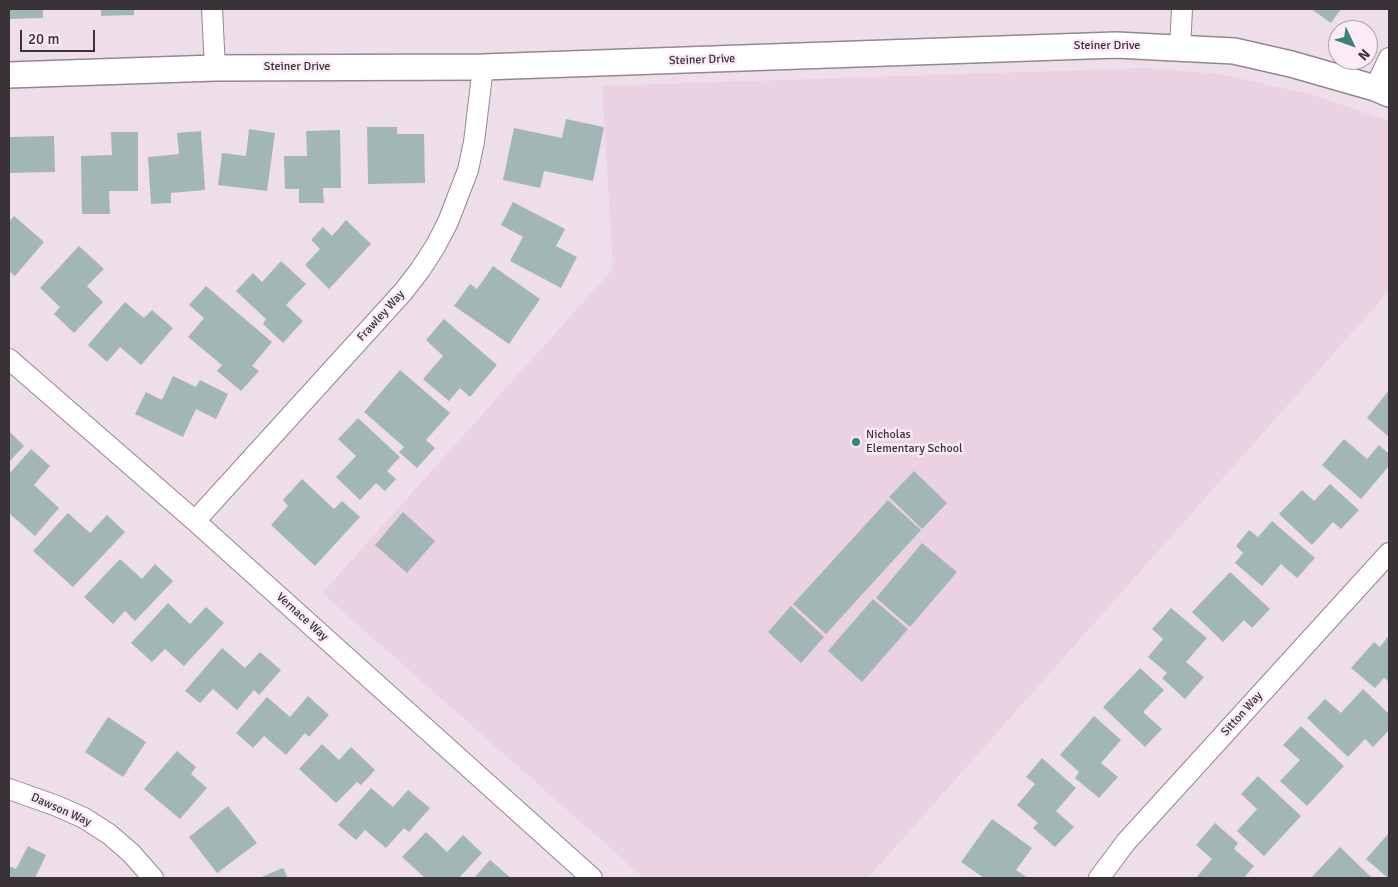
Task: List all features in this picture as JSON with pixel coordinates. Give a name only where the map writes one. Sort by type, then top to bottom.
[{"type":"street","points":[[212,9],[215,68]]},
{"type":"street","points":[[1180,49],[1182,9]]},
{"type":"street","name":"Steiner Drive","points":[[9,75],[215,68],[482,67],[1138,45],[1234,51],[1291,64],[1382,91]]},
{"type":"street","points":[[1382,91],[1389,58]]},
{"type":"street","name":"Frawley Way","points":[[195,521],[403,292],[435,247],[448,222],[468,170],[474,142],[482,67]]},
{"type":"street","name":"Vernace Way","points":[[9,359],[195,521],[592,878]]},
{"type":"street","name":"Sitton Way","points":[[1099,878],[1126,842],[1389,553]]},
{"type":"street","name":"Dawson Way","points":[[9,789],[84,818],[109,834],[132,853],[153,878]]},
{"type":"shaded area","name":"Nicholas Elementary School","points":[[1146,68],[1220,74],[1313,95],[1389,121],[1389,291],[868,878],[644,878],[322,593],[613,269],[602,86]]},
{"type":"building","points":[[9,9],[43,9],[43,18],[9,19]]},
{"type":"building","points":[[101,9],[134,9],[134,15],[101,16]]},
{"type":"building","points":[[1311,9],[1341,9],[1333,20],[1328,21]]},
{"type":"building","points":[[566,119],[604,127],[593,181],[544,171],[540,188],[503,180],[514,128],[562,138]]},
{"type":"building","points":[[367,127],[397,127],[397,134],[424,134],[425,183],[368,184]]},
{"type":"building","points":[[249,129],[275,133],[267,191],[218,185],[222,153],[246,156]]},
{"type":"building","points":[[340,130],[341,188],[323,188],[324,203],[299,203],[299,189],[285,189],[284,156],[307,156],[306,131]]},
{"type":"building","points":[[201,131],[205,190],[171,193],[171,203],[151,204],[148,157],[179,154],[177,133]]},
{"type":"building","points":[[111,132],[138,132],[138,191],[109,191],[110,214],[82,214],[81,156],[112,155]]},
{"type":"building","points":[[54,136],[55,172],[9,173],[9,137]]},
{"type":"building","points":[[513,202],[565,229],[556,246],[577,257],[561,288],[510,261],[523,237],[501,225]]},
{"type":"building","points":[[14,216],[44,242],[15,276],[9,271],[9,222]]},
{"type":"building","points":[[346,220],[371,244],[329,289],[305,265],[320,249],[311,240],[323,227],[332,236]]},
{"type":"building","points":[[79,246],[104,269],[87,286],[103,302],[74,333],[54,314],[60,307],[40,288]]},
{"type":"building","points":[[281,261],[306,284],[286,305],[303,321],[283,343],[263,324],[266,319],[236,291],[253,273],[262,282]]},
{"type":"building","points":[[493,266],[540,299],[509,344],[454,306],[470,284],[477,289]]},
{"type":"building","points":[[206,286],[272,342],[252,366],[259,371],[241,391],[217,371],[222,365],[188,337],[204,318],[189,305]]},
{"type":"building","points":[[125,302],[144,318],[152,310],[173,328],[141,365],[120,347],[107,362],[88,345]]},
{"type":"building","points":[[444,319],[497,365],[470,397],[460,388],[449,401],[423,379],[443,356],[426,340]]},
{"type":"building","points":[[400,370],[450,413],[426,440],[435,448],[417,468],[399,452],[404,447],[364,412]]},
{"type":"building","points":[[173,376],[196,387],[200,380],[228,394],[216,419],[196,409],[183,437],[135,414],[146,392],[162,400]]},
{"type":"building","points":[[1389,390],[1389,437],[1367,418]]},
{"type":"building","points":[[358,418],[400,457],[387,471],[396,479],[385,491],[376,483],[360,500],[336,477],[356,456],[338,439]]},
{"type":"building","points":[[9,431],[24,446],[9,462]]},
{"type":"building","points":[[1344,439],[1367,459],[1379,445],[1389,454],[1389,466],[1361,499],[1322,465]]},
{"type":"building","points":[[31,449],[50,466],[34,485],[59,508],[35,536],[9,513],[9,474]]},
{"type":"building","points":[[914,471],[947,503],[922,529],[889,497]]},
{"type":"building","points":[[302,479],[334,509],[342,501],[360,517],[315,566],[271,525],[288,506],[283,500]]},
{"type":"building","points":[[1330,484],[1359,510],[1341,529],[1333,522],[1312,545],[1279,514],[1302,490],[1314,501]]},
{"type":"building","points":[[888,500],[921,530],[826,634],[793,604]]},
{"type":"building","points":[[403,512],[435,541],[407,573],[375,545]]},
{"type":"building","points":[[68,513],[90,533],[107,515],[125,532],[73,587],[33,551]]},
{"type":"building","points":[[1272,521],[1315,558],[1297,578],[1281,564],[1262,586],[1235,563],[1243,553],[1236,546],[1249,530],[1258,537]]},
{"type":"building","points":[[922,543],[957,572],[910,627],[876,598]]},
{"type":"building","points":[[120,559],[142,579],[155,564],[173,581],[135,621],[125,611],[113,624],[84,597]]},
{"type":"building","points":[[1230,572],[1270,609],[1252,628],[1244,620],[1223,642],[1192,612]]},
{"type":"building","points":[[873,599],[908,629],[862,682],[828,651]]},
{"type":"building","points":[[168,603],[190,624],[206,607],[224,623],[184,666],[165,649],[152,662],[131,643]]},
{"type":"building","points":[[791,606],[824,637],[801,663],[768,632]]},
{"type":"building","points":[[1171,608],[1207,638],[1186,662],[1204,677],[1185,699],[1162,678],[1167,673],[1148,657],[1163,639],[1152,629]]},
{"type":"building","points":[[1389,635],[1389,682],[1384,678],[1375,688],[1351,668],[1374,642],[1380,647]]},
{"type":"building","points":[[222,648],[245,668],[260,652],[281,670],[259,695],[254,690],[237,710],[213,689],[200,703],[185,691]]},
{"type":"building","points":[[1140,668],[1164,690],[1143,712],[1162,729],[1145,747],[1103,707]]},
{"type":"building","points":[[1363,689],[1389,714],[1389,730],[1373,747],[1365,739],[1348,757],[1307,718],[1325,699],[1341,713]]},
{"type":"building","points":[[308,696],[329,715],[309,737],[305,733],[286,755],[264,736],[253,748],[236,733],[267,697],[290,717]]},
{"type":"building","points":[[1094,716],[1121,740],[1101,763],[1118,777],[1099,798],[1075,778],[1079,772],[1060,755]]},
{"type":"building","points":[[108,717],[146,742],[123,777],[85,752]]},
{"type":"building","points":[[1301,726],[1344,766],[1307,806],[1280,781],[1300,760],[1283,745]]},
{"type":"building","points":[[322,744],[339,760],[351,747],[375,770],[361,785],[357,782],[336,803],[299,769]]},
{"type":"building","points":[[177,751],[196,767],[191,774],[207,788],[180,819],[144,789]]},
{"type":"building","points":[[1042,758],[1076,788],[1056,811],[1074,827],[1055,847],[1033,828],[1038,823],[1017,805],[1035,784],[1026,777]]},
{"type":"building","points":[[1258,776],[1301,816],[1264,856],[1237,831],[1257,809],[1241,794]]},
{"type":"building","points":[[371,788],[393,807],[408,790],[430,808],[409,832],[404,828],[386,848],[365,830],[356,840],[338,825]]},
{"type":"building","points":[[228,806],[257,843],[217,873],[189,837]]},
{"type":"building","points":[[992,819],[1032,848],[1016,870],[1028,878],[984,878],[961,862]]},
{"type":"building","points":[[1215,823],[1238,843],[1234,849],[1254,866],[1244,878],[1196,878],[1212,859],[1196,845]]},
{"type":"building","points":[[426,832],[447,852],[463,835],[482,853],[459,878],[425,878],[402,857]]},
{"type":"building","points":[[1389,833],[1389,878],[1388,878],[1366,859]]},
{"type":"building","points":[[28,846],[46,855],[35,878],[9,878],[9,866],[16,869]]},
{"type":"building","points":[[1340,847],[1372,878],[1311,878]]},
{"type":"building","points":[[490,860],[511,878],[474,878]]},
{"type":"building","points":[[283,868],[288,878],[259,878]]},
{"type":"place","name":"Nicholas Elementary School","points":[[856,442]]}]
